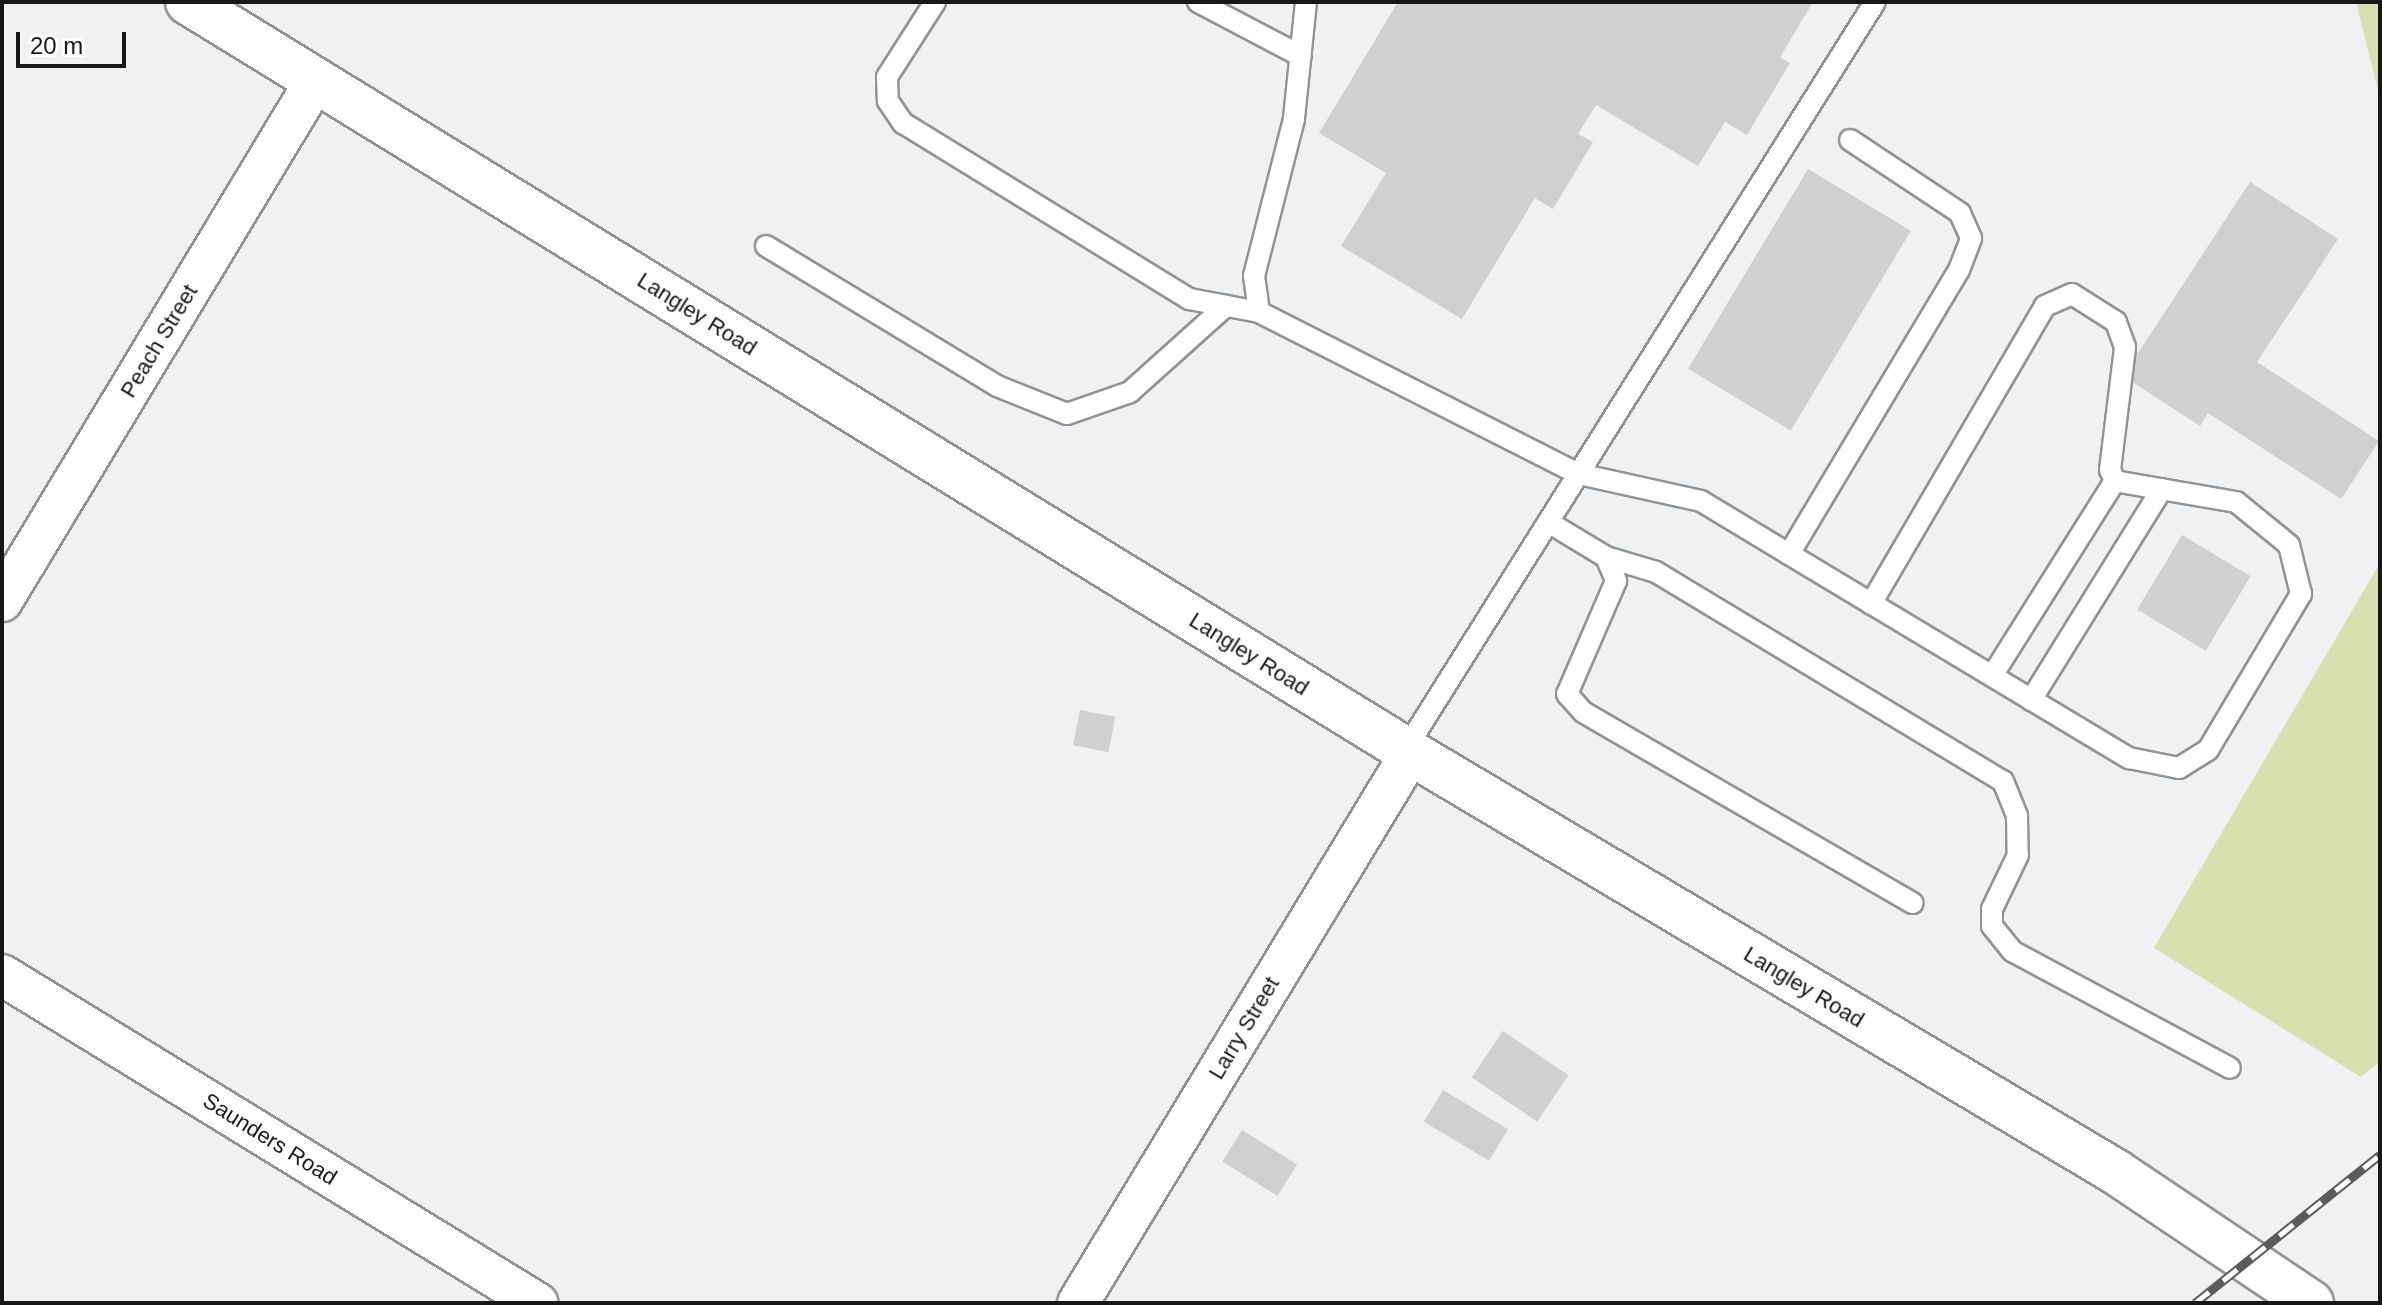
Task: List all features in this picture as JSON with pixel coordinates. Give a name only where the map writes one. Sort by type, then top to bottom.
[{"type":"street","name":"Langley Road","points":[[188,2],[1408,752],[2116,1172],[2311,1303]]},
{"type":"street","name":"Peach Street","points":[[2,601],[316,80]]},
{"type":"street","name":"Larry Street","points":[[1078,1303],[1408,752]]},
{"type":"street","name":"Saunders Road","points":[[2,975],[537,1303]]},
{"type":"lane","points":[[935,2],[887,77],[888,101],[903,123],[1189,299],[1259,312],[1579,474],[1701,501],[2129,758],[2179,768],[2208,750],[2301,594],[2289,545],[2236,502],[2115,481]]},
{"type":"lane","points":[[1198,2],[1301,56]]},
{"type":"lane","points":[[1259,312],[1254,276],[1294,119],[1306,2]]},
{"type":"lane","points":[[1408,752],[1548,522],[1875,2]]},
{"type":"lane","points":[[1789,554],[1959,270],[1971,238],[1960,213],[1850,140]]},
{"type":"lane","points":[[766,246],[997,386],[1067,414],[1130,392],[1226,306]]},
{"type":"lane","points":[[1871,604],[2045,306],[2072,294],[2116,322],[2125,347],[2110,470],[2115,481]]},
{"type":"lane","points":[[1992,676],[2115,481]]},
{"type":"lane","points":[[2031,700],[2162,489]]},
{"type":"lane","points":[[1548,522],[1606,557],[1656,572],[2003,781],[2017,816],[2018,855],[1992,909],[1992,926],[2012,951],[2230,1068]]},
{"type":"lane","points":[[1606,557],[1616,581],[1606,616],[1567,694],[1583,712],[1913,903]]},
{"type":"green space","points":[[2356,2],[2380,2],[2380,98]]},
{"type":"green space","points":[[2380,563],[2380,1062],[2361,1077],[2154,948]]},
{"type":"building","points":[[1398,2],[1813,2],[1780,57],[1790,63],[1747,135],[1725,122],[1698,166],[1596,105],[1578,134],[1593,142],[1553,209],[1535,198],[1462,319],[1341,246],[1386,173],[1319,133]]},
{"type":"building","points":[[1808,169],[1911,231],[1791,431],[1688,369]]},
{"type":"building","points":[[2250,182],[2338,239],[2257,362],[2379,441],[2341,499],[2208,413],[2200,426],[2123,376]]},
{"type":"building","points":[[2182,535],[2251,576],[2206,651],[2137,610]]},
{"type":"building","points":[[1080,710],[1115,717],[1108,752],[1073,745]]},
{"type":"building","points":[[1503,1031],[1568,1075],[1537,1122],[1472,1077]]},
{"type":"building","points":[[1443,1090],[1508,1129],[1489,1161],[1424,1122]]},
{"type":"building","points":[[1242,1130],[1297,1164],[1278,1196],[1222,1161]]},
{"type":"railway","points":[[2195,1303],[2380,1155]]}]
